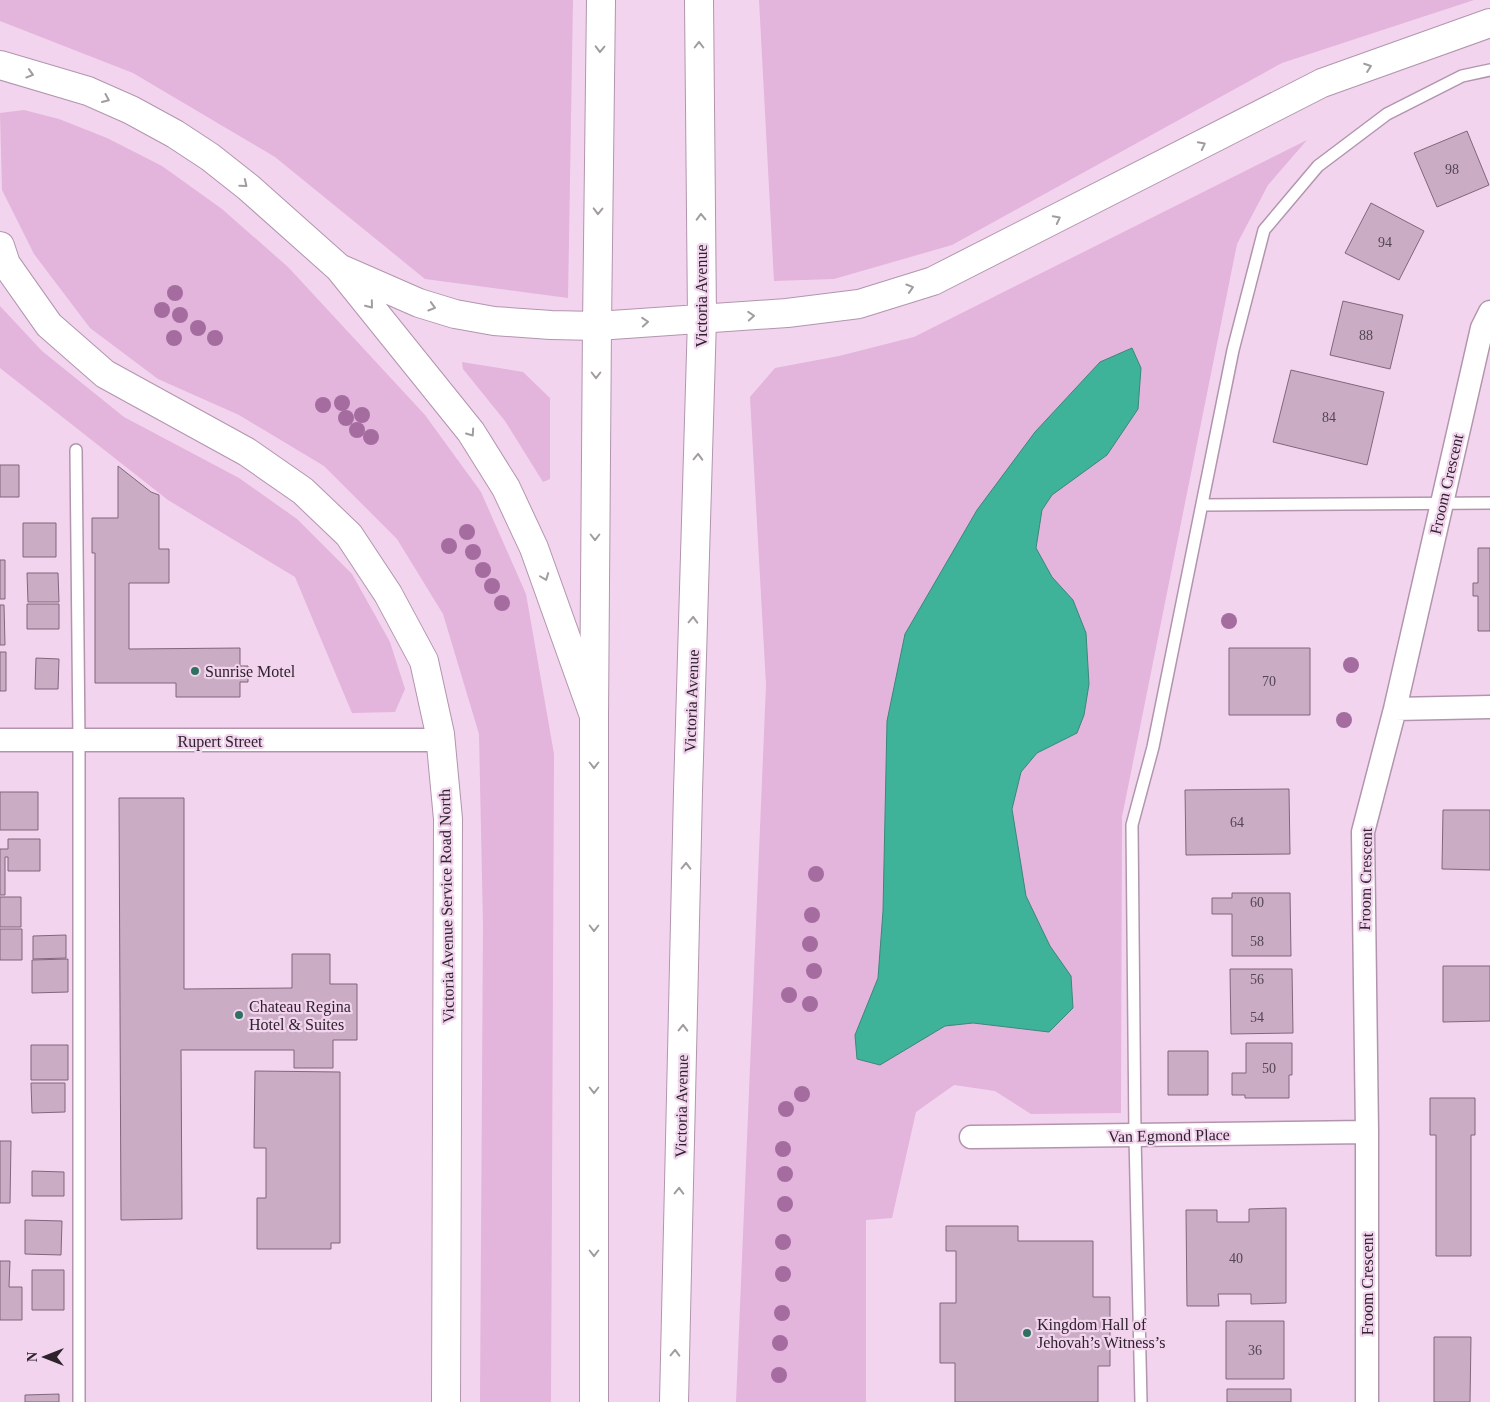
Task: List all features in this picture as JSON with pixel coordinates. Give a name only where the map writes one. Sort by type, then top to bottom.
[{"type":"main road","points":[[594,1402],[594,716],[601,0]]},
{"type":"main road","name":"Victoria Avenue","points":[[674,1402],[688,791],[702,319],[699,0]]},
{"type":"main road","points":[[339,268],[419,303],[455,314],[494,321],[551,326],[597,326],[787,313],[859,304],[932,281],[1322,84],[1490,23]]},
{"type":"main road","points":[[0,64],[88,92],[131,110],[210,157],[248,187],[339,268],[471,432],[506,488],[537,557],[594,716]]},
{"type":"main road","name":"Victoria Avenue Service Road North","points":[[0,246],[6,264],[49,325],[105,374],[247,452],[303,491],[349,535],[388,594],[424,661],[440,740],[448,819],[446,1402]]},
{"type":"street","name":"Froom Crescent","points":[[1367,1402],[1367,1132],[1363,832],[1395,709],[1482,328],[1490,312]]},
{"type":"street","points":[[1395,709],[1490,708]]},
{"type":"street","name":"Rupert Street","points":[[0,740],[233,742],[440,740]]},
{"type":"street","name":"Van Egmond Place","points":[[971,1137],[1367,1132]]},
{"type":"lane","points":[[1141,1402],[1135,1136],[1132,825],[1153,747],[1233,350],[1264,230],[1318,166],[1387,114],[1462,76],[1490,70]]},
{"type":"lane","points":[[76,450],[79,740],[79,1402]]},
{"type":"lane","points":[[1203,505],[1490,503]]},
{"type":"shaded area","points":[[0,0],[573,0],[568,298],[425,279],[275,157],[133,73],[0,21]]},
{"type":"shaded area","points":[[759,0],[1474,0],[1282,63],[952,245],[834,279],[774,281]]},
{"type":"shaded area","points":[[24,110],[59,119],[107,138],[162,166],[222,209],[288,267],[425,415],[481,492],[526,594],[554,754],[551,1402],[480,1402],[483,924],[479,734],[443,614],[397,539],[324,466],[239,415],[158,379],[90,328],[34,254],[2,190],[0,113]]},
{"type":"shaded area","points":[[1307,140],[1268,185],[1237,244],[1122,817],[1121,1113],[1031,1114],[995,1091],[954,1085],[916,1112],[892,1218],[866,1220],[866,1402],[736,1402],[766,685],[750,397],[775,368],[839,356],[914,337]]},
{"type":"shaded area","points":[[0,306],[42,351],[124,417],[239,478],[297,519],[352,574],[390,642],[405,689],[395,712],[352,713],[295,577],[168,500],[0,368]]},
{"type":"shaded area","points":[[1132,348],[1141,368],[1138,409],[1107,455],[1052,495],[1042,510],[1036,548],[1052,577],[1073,600],[1086,633],[1089,684],[1084,715],[1077,733],[1037,753],[1021,772],[1012,809],[1026,896],[1050,946],[1071,976],[1073,1008],[1049,1032],[973,1023],[945,1026],[880,1065],[857,1059],[855,1035],[878,978],[883,911],[887,721],[905,634],[977,510],[1035,432],[1100,362]]},
{"type":"shaded area","points":[[462,362],[523,372],[550,398],[550,479],[543,482],[505,421],[463,369]]},
{"type":"building","points":[[1467,131],[1489,185],[1437,207],[1414,153]]},
{"type":"building","points":[[1371,203],[1424,231],[1399,280],[1345,253]]},
{"type":"building","points":[[1343,301],[1403,315],[1390,369],[1330,355]]},
{"type":"building","points":[[1291,370],[1384,392],[1367,465],[1273,442]]},
{"type":"building","points":[[0,465],[19,465],[19,497],[0,497]]},
{"type":"building","points":[[118,466],[151,492],[159,495],[159,549],[169,549],[169,583],[129,583],[129,649],[240,648],[240,666],[248,666],[248,682],[240,682],[240,697],[176,697],[176,683],[95,683],[95,553],[92,553],[92,518],[118,518]]},
{"type":"building","points":[[23,523],[56,523],[56,557],[23,557]]},
{"type":"building","points":[[1478,548],[1490,548],[1490,631],[1478,631],[1478,596],[1473,596],[1473,583],[1478,583]]},
{"type":"building","points":[[0,560],[5,560],[5,599],[0,599]]},
{"type":"building","points":[[27,573],[58,573],[59,602],[28,602]]},
{"type":"building","points":[[27,604],[59,604],[59,629],[27,629]]},
{"type":"building","points":[[0,605],[4,605],[5,645],[0,645]]},
{"type":"building","points":[[1229,648],[1310,648],[1310,715],[1229,715]]},
{"type":"building","points":[[0,652],[6,652],[6,691],[0,691]]},
{"type":"building","points":[[36,658],[59,659],[58,689],[35,689]]},
{"type":"building","points":[[1289,789],[1290,854],[1186,855],[1185,790]]},
{"type":"building","points":[[0,792],[38,792],[38,830],[0,830]]},
{"type":"building","name":"Chateau Regina Hotel & Suites","points":[[119,798],[184,798],[184,989],[292,988],[292,954],[330,954],[330,984],[357,984],[357,1040],[333,1040],[333,1068],[294,1068],[294,1050],[181,1050],[182,1219],[121,1220]]},
{"type":"building","points":[[1443,810],[1490,810],[1490,870],[1442,869]]},
{"type":"building","points":[[8,839],[40,839],[40,871],[8,871],[8,857],[5,857],[5,895],[0,895],[0,849],[8,849]]},
{"type":"building","points":[[1232,893],[1290,893],[1291,956],[1232,956],[1232,914],[1212,914],[1212,898],[1232,898]]},
{"type":"building","points":[[0,897],[21,897],[21,927],[0,927]]},
{"type":"building","points":[[0,929],[22,929],[22,960],[0,960]]},
{"type":"building","points":[[66,935],[66,958],[33,959],[33,936]]},
{"type":"building","points":[[68,959],[68,992],[32,993],[32,960]]},
{"type":"building","points":[[1443,966],[1490,966],[1490,1021],[1443,1022]]},
{"type":"building","points":[[1230,969],[1292,969],[1293,1033],[1231,1034]]},
{"type":"building","points":[[1246,1043],[1292,1043],[1292,1075],[1289,1075],[1289,1098],[1245,1098],[1245,1095],[1232,1095],[1232,1073],[1246,1073]]},
{"type":"building","points":[[31,1045],[68,1045],[68,1080],[31,1080]]},
{"type":"building","points":[[1168,1051],[1208,1051],[1208,1095],[1168,1095]]},
{"type":"building","points":[[255,1071],[340,1072],[340,1243],[331,1243],[331,1249],[257,1249],[257,1198],[266,1198],[266,1148],[254,1148]]},
{"type":"building","points":[[31,1083],[65,1083],[65,1112],[32,1113]]},
{"type":"building","points":[[1430,1098],[1475,1098],[1475,1135],[1471,1135],[1471,1256],[1436,1256],[1436,1135],[1430,1135]]},
{"type":"building","points":[[0,1141],[11,1141],[10,1203],[0,1203]]},
{"type":"building","points":[[32,1171],[64,1172],[64,1196],[32,1196]]},
{"type":"building","points":[[1286,1208],[1286,1303],[1251,1304],[1251,1294],[1218,1294],[1219,1306],[1187,1306],[1186,1210],[1217,1210],[1217,1222],[1249,1222],[1249,1209]]},
{"type":"building","points":[[25,1220],[62,1221],[61,1255],[25,1254]]},
{"type":"building","points":[[946,1226],[1018,1226],[1018,1241],[1093,1241],[1093,1297],[1110,1297],[1110,1366],[1098,1366],[1098,1402],[955,1402],[955,1363],[940,1363],[940,1303],[956,1303],[956,1251],[946,1251]]},
{"type":"building","points":[[0,1261],[10,1261],[9,1287],[22,1287],[22,1320],[0,1320]]},
{"type":"building","points":[[32,1270],[64,1270],[64,1310],[32,1310]]},
{"type":"building","points":[[1226,1321],[1284,1321],[1284,1379],[1226,1379]]},
{"type":"building","points":[[1434,1337],[1471,1337],[1470,1402],[1434,1402]]},
{"type":"building","points":[[1227,1389],[1291,1389],[1291,1402],[1227,1402]]},
{"type":"building","points":[[59,1394],[59,1402],[25,1402],[25,1395]]},
{"type":"place","name":"Sunrise Motel","points":[[195,671]]},
{"type":"place","name":"Chateau Regina Hotel & Suites","points":[[239,1015]]},
{"type":"place","name":"Kingdom Hall of Jehovah’s Witness’s","points":[[1027,1333]]}]
